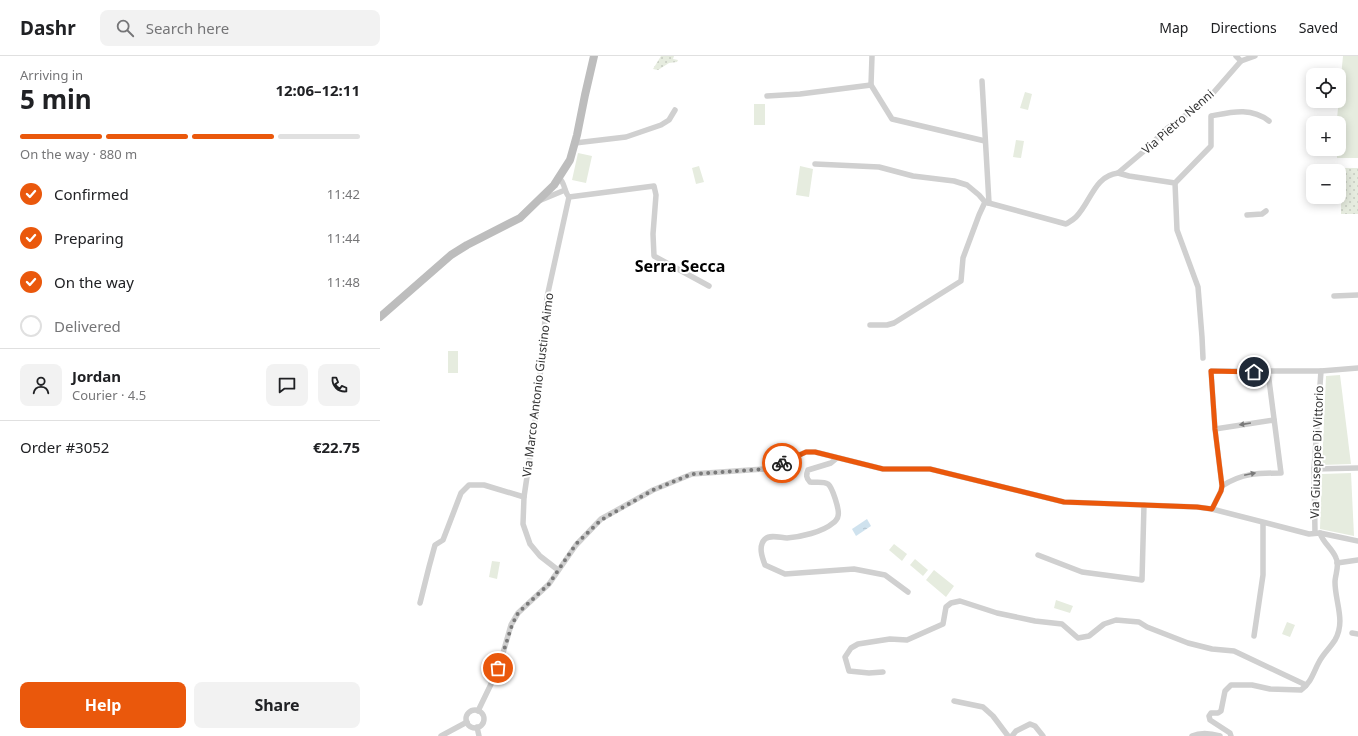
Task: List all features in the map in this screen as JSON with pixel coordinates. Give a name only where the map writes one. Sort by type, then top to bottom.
[{"type":"main road","points":[[382,314],[451,255],[467,245],[520,218],[557,182],[570,160],[575,143],[594,56]]},
{"type":"street","points":[[872,56],[870,85],[892,119],[985,142]]},
{"type":"street","points":[[1236,56],[1241,61],[1255,56]]},
{"type":"street","name":"Via Pietro Nenni","points":[[987,203],[1066,224],[1076,217],[1100,182],[1112,174],[1118,173],[1150,146],[1165,130],[1208,100],[1241,61]]},
{"type":"street","points":[[870,325],[887,325],[894,323],[961,281],[963,258],[979,215],[987,203],[982,81]]},
{"type":"street","points":[[767,96],[800,94],[870,85]]},
{"type":"street","points":[[575,143],[626,137],[661,125],[669,120],[675,110]]},
{"type":"street","points":[[1203,358],[1198,287],[1177,230],[1175,183],[1211,146],[1211,116],[1238,111],[1261,114],[1269,120]]},
{"type":"street","points":[[815,164],[879,167],[913,176],[954,181],[967,185],[987,203]]},
{"type":"street","points":[[1118,173],[1175,183]]},
{"type":"street","points":[[557,182],[562,180],[569,197],[654,186],[656,195],[653,234],[654,256],[709,286]]},
{"type":"street","points":[[538,201],[565,190]]},
{"type":"street","name":"Via Marco Antonio Giustino Aimo","points":[[558,570],[540,556],[530,544],[523,524],[524,497],[540,388],[547,297],[569,197]]},
{"type":"street","points":[[1247,215],[1262,214],[1266,211]]},
{"type":"street","points":[[1334,296],[1358,295]]},
{"type":"street","points":[[1212,509],[1222,486],[1215,429],[1211,371],[1321,372],[1358,368]]},
{"type":"street","points":[[1222,486],[1233,479],[1253,473],[1281,473],[1268,372]]},
{"type":"street","name":"Via Giuseppe Di Vittorio","points":[[1318,533],[1314,469],[1321,372]]},
{"type":"street","points":[[1215,429],[1274,420]]},
{"type":"street","points":[[478,711],[493,680],[512,625],[518,613],[549,584],[576,544],[601,520],[653,490],[692,474],[765,469],[806,452],[815,452],[883,469],[930,469],[1064,502],[1197,507],[1212,509],[1309,534],[1318,533],[1358,541]]},
{"type":"street","points":[[837,458],[831,463],[808,470],[806,475],[810,482],[827,484],[831,488],[838,509],[838,515],[834,522],[819,532],[787,538],[767,538],[764,540],[761,548],[761,555],[765,565],[785,574],[854,569],[886,574],[908,592]]},
{"type":"street","points":[[1314,469],[1358,468]]},
{"type":"street","points":[[420,603],[435,545],[443,540],[461,493],[469,485],[484,485],[524,497]]},
{"type":"street","points":[[1038,555],[1082,572],[1142,580],[1144,505]]},
{"type":"street","points":[[1254,636],[1263,575],[1264,523]]},
{"type":"street","points":[[1231,736],[1230,733],[1210,720],[1209,716],[1210,713],[1218,713],[1221,711],[1225,691],[1228,687],[1234,685],[1252,685],[1270,689],[1301,690],[1306,685],[1316,670],[1319,662],[1336,639],[1340,621],[1340,611],[1335,583],[1338,562],[1329,546],[1322,540],[1318,533]]},
{"type":"street","points":[[1338,562],[1358,560]]},
{"type":"street","points":[[883,672],[869,673],[849,671],[845,657],[851,648],[858,644],[890,639],[907,640],[943,624],[946,607],[951,603],[960,601],[997,613],[1035,621],[1062,624],[1078,638],[1089,636],[1104,624],[1116,620],[1139,622],[1147,627],[1188,643],[1212,649],[1234,651],[1306,685]]},
{"type":"street","points":[[954,701],[983,707],[993,716],[1008,736]]},
{"type":"street","points":[[472,711],[478,711],[482,714],[484,719],[482,724],[477,727],[471,726],[466,720],[468,714],[472,711]]},
{"type":"street","points":[[441,736],[467,722]]},
{"type":"street","points":[[1012,736],[1016,731],[1030,724],[1035,726],[1043,736]]},
{"type":"street","points":[[477,727],[479,736]]},
{"type":"street","points":[[1192,736],[1211,733],[1220,736]]},
{"type":"shaded area","points":[[661,56],[674,56],[673,59],[678,60],[677,62],[669,63],[658,70],[653,69]]},
{"type":"shaded area","points":[[1343,56],[1358,56],[1358,158],[1337,158],[1337,156],[1346,156],[1346,116],[1337,116],[1338,108],[1346,108],[1346,68],[1342,68]]},
{"type":"shaded area","points":[[1025,92],[1032,94],[1028,110],[1020,108]]},
{"type":"shaded area","points":[[754,104],[765,104],[765,125],[754,125]]},
{"type":"shaded area","points":[[1016,140],[1024,141],[1021,158],[1013,157]]},
{"type":"shaded area","points":[[578,153],[592,156],[586,183],[572,180]]},
{"type":"shaded area","points":[[699,166],[704,182],[696,184],[692,168]]},
{"type":"shaded area","points":[[800,166],[813,169],[809,197],[796,195]]},
{"type":"shaded area","points":[[1346,168],[1358,168],[1358,214],[1341,214],[1341,204],[1346,204]]},
{"type":"shaded area","points":[[448,351],[458,351],[458,373],[448,373]]},
{"type":"shaded area","points":[[1340,375],[1351,464],[1322,465],[1326,376]]},
{"type":"shaded area","points":[[1351,473],[1354,536],[1320,529],[1322,474]]},
{"type":"shaded area","points":[[894,544],[907,554],[902,561],[889,550]]},
{"type":"shaded area","points":[[915,559],[928,570],[923,576],[910,565]]},
{"type":"shaded area","points":[[492,561],[500,562],[497,579],[489,577]]},
{"type":"shaded area","points":[[934,570],[954,586],[946,597],[926,580]]},
{"type":"shaded area","points":[[1056,600],[1073,606],[1070,613],[1054,608]]},
{"type":"shaded area","points":[[1287,622],[1295,625],[1290,637],[1282,634]]},
{"type":"water","points":[[867,519],[871,526],[856,536],[852,529]]},
{"type":"way so far","points":[[498,668],[512,625],[518,613],[549,584],[576,544],[601,520],[653,490],[692,474],[765,469],[782,463]]},
{"type":"district","name":"Serra Secca","points":[[680,266]]},
{"type":"route","points":[[782,463],[806,452],[815,452],[864,466],[883,469],[930,469],[1064,502],[1197,507],[1212,509],[1222,486],[1215,429],[1211,371],[1254,372]]}]
